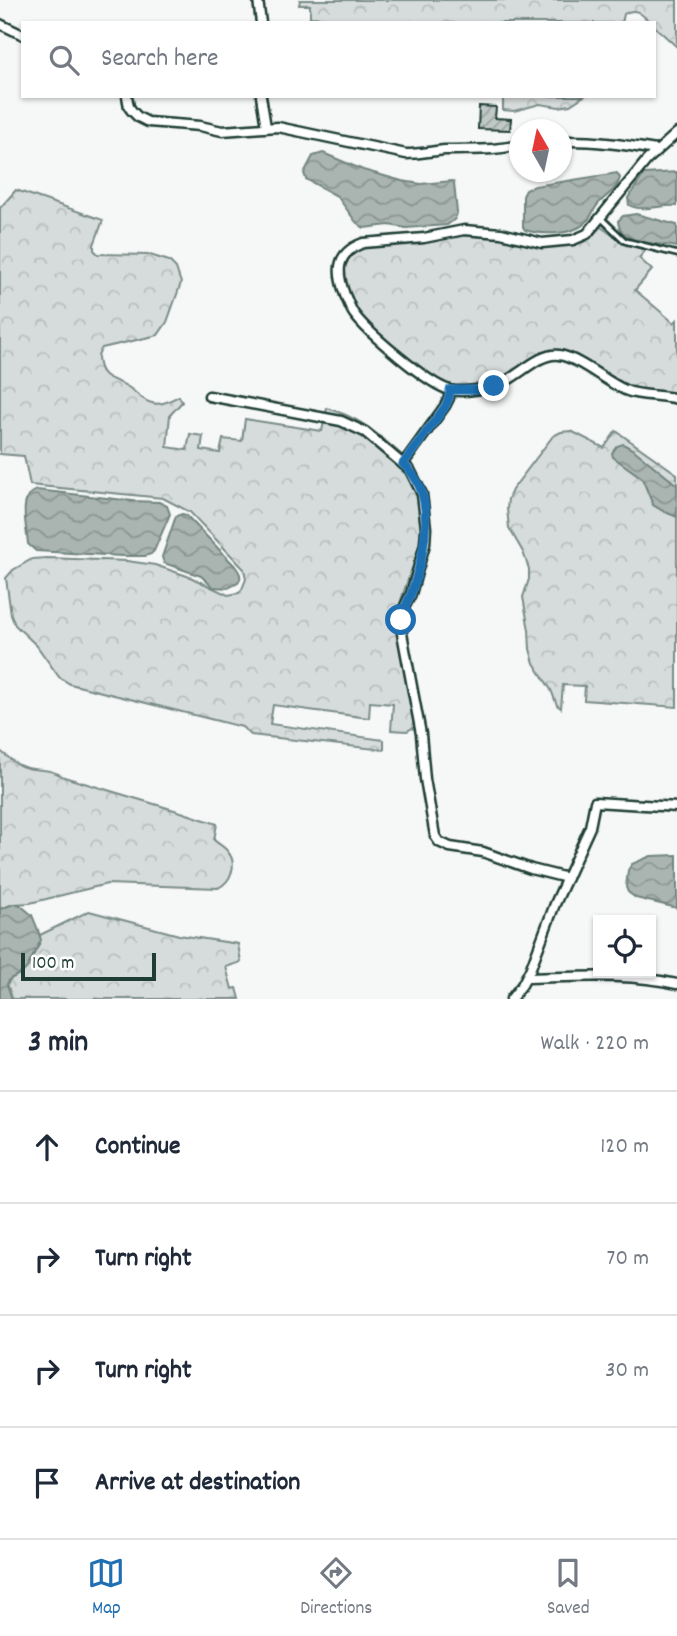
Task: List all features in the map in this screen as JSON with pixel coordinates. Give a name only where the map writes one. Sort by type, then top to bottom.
[{"type":"street","points":[[258,0],[261,21]]},
{"type":"street","points":[[0,24],[21,34]]},
{"type":"street","points":[[127,98],[132,111],[148,122],[200,126],[222,131],[278,127],[406,154],[509,147]]},
{"type":"street","points":[[261,98],[266,127]]},
{"type":"street","points":[[677,133],[656,150],[587,234],[573,240],[542,243],[501,233],[464,230],[424,238],[363,243],[346,253],[340,264],[340,280],[354,315],[421,374],[450,390],[478,390],[494,386],[505,382],[541,358],[559,355],[628,391],[677,399]]},
{"type":"street","points":[[572,141],[656,150]]},
{"type":"street","points":[[403,464],[445,407],[450,390]]},
{"type":"street","points":[[209,396],[341,421],[365,432],[413,473],[423,502],[425,544],[411,594],[402,612],[401,628],[421,734],[425,779],[435,836],[439,842],[450,847],[482,852],[531,869],[567,877]]},
{"type":"street","points":[[511,999],[526,978],[590,827],[595,802],[677,807]]},
{"type":"street","points":[[526,978],[620,976],[677,984]]},
{"type":"lane","points":[[601,217],[625,241],[677,254]]},
{"type":"green space","points":[[300,0],[677,0],[677,47],[656,28],[656,21],[649,21],[635,11],[624,14],[622,21],[330,21],[330,18],[310,17],[310,5],[299,5]]},
{"type":"green space","points":[[503,98],[581,98],[570,105],[559,107],[540,104],[514,111],[503,110]]},
{"type":"green space","points":[[16,190],[103,220],[94,245],[98,254],[150,255],[169,261],[176,268],[181,283],[167,322],[158,335],[102,348],[98,357],[106,376],[128,387],[145,400],[159,404],[179,396],[182,402],[170,415],[167,447],[187,450],[190,434],[203,436],[201,450],[220,453],[223,439],[242,441],[245,419],[322,431],[327,408],[359,421],[402,455],[399,463],[416,489],[422,525],[419,547],[400,603],[396,626],[416,726],[407,731],[391,730],[393,704],[370,702],[369,718],[273,705],[270,724],[384,740],[384,750],[251,735],[242,727],[70,684],[59,677],[37,646],[15,625],[6,578],[13,570],[32,559],[127,561],[155,565],[190,577],[228,595],[239,593],[246,579],[244,569],[190,512],[163,498],[30,485],[24,456],[0,454],[0,208]]},
{"type":"green space","points":[[601,227],[625,244],[646,250],[639,258],[652,270],[635,290],[674,323],[677,320],[677,397],[629,389],[560,352],[496,382],[455,388],[445,385],[416,367],[369,327],[352,306],[343,278],[342,270],[348,255],[363,246],[464,233],[501,236],[542,246],[564,245],[574,243]]},
{"type":"green space","points":[[571,431],[604,448],[616,431],[677,474],[677,707],[584,700],[585,686],[563,685],[561,708],[534,663],[523,597],[529,569],[509,528],[508,499],[553,436]]},
{"type":"green space","points":[[0,751],[21,766],[53,772],[217,824],[214,840],[231,857],[233,867],[230,877],[218,888],[107,884],[0,909]]},
{"type":"green space","points":[[89,911],[179,935],[238,944],[241,962],[226,967],[232,989],[237,988],[240,999],[12,999],[7,984],[10,979],[23,972],[39,945],[40,935]]},
{"type":"water","points":[[323,153],[363,170],[402,181],[421,184],[452,181],[457,213],[455,219],[447,225],[364,228],[356,222],[337,196],[306,179],[304,173],[313,156]]},
{"type":"water","points":[[677,172],[677,206],[640,208],[629,205],[628,198],[644,174]]},
{"type":"water","points":[[617,173],[620,178],[581,226],[566,232],[540,233],[525,230],[523,196],[526,190]]},
{"type":"water","points":[[636,214],[677,225],[677,247],[642,242],[626,235],[620,229],[618,221],[623,216]]},
{"type":"water","points":[[623,444],[677,485],[677,517],[653,505],[642,478],[613,457],[612,453],[617,446]]},
{"type":"water","points":[[37,490],[159,502],[167,506],[170,514],[154,551],[145,556],[36,551],[28,544],[25,505],[31,493]]},
{"type":"water","points":[[182,514],[235,566],[240,576],[238,583],[228,588],[213,587],[201,576],[164,563],[162,557],[176,516]]},
{"type":"water","points":[[677,855],[677,908],[636,898],[628,892],[628,870],[632,864],[651,856]]},
{"type":"water","points":[[19,904],[32,915],[41,940],[27,968],[7,984],[12,999],[0,999],[0,909]]},
{"type":"building","points":[[479,106],[496,107],[495,118],[511,119],[509,130],[478,129]]},
{"type":"route","points":[[401,620],[425,544],[426,528],[419,487],[411,470],[403,464],[445,407],[450,390],[478,390],[494,386]]}]
